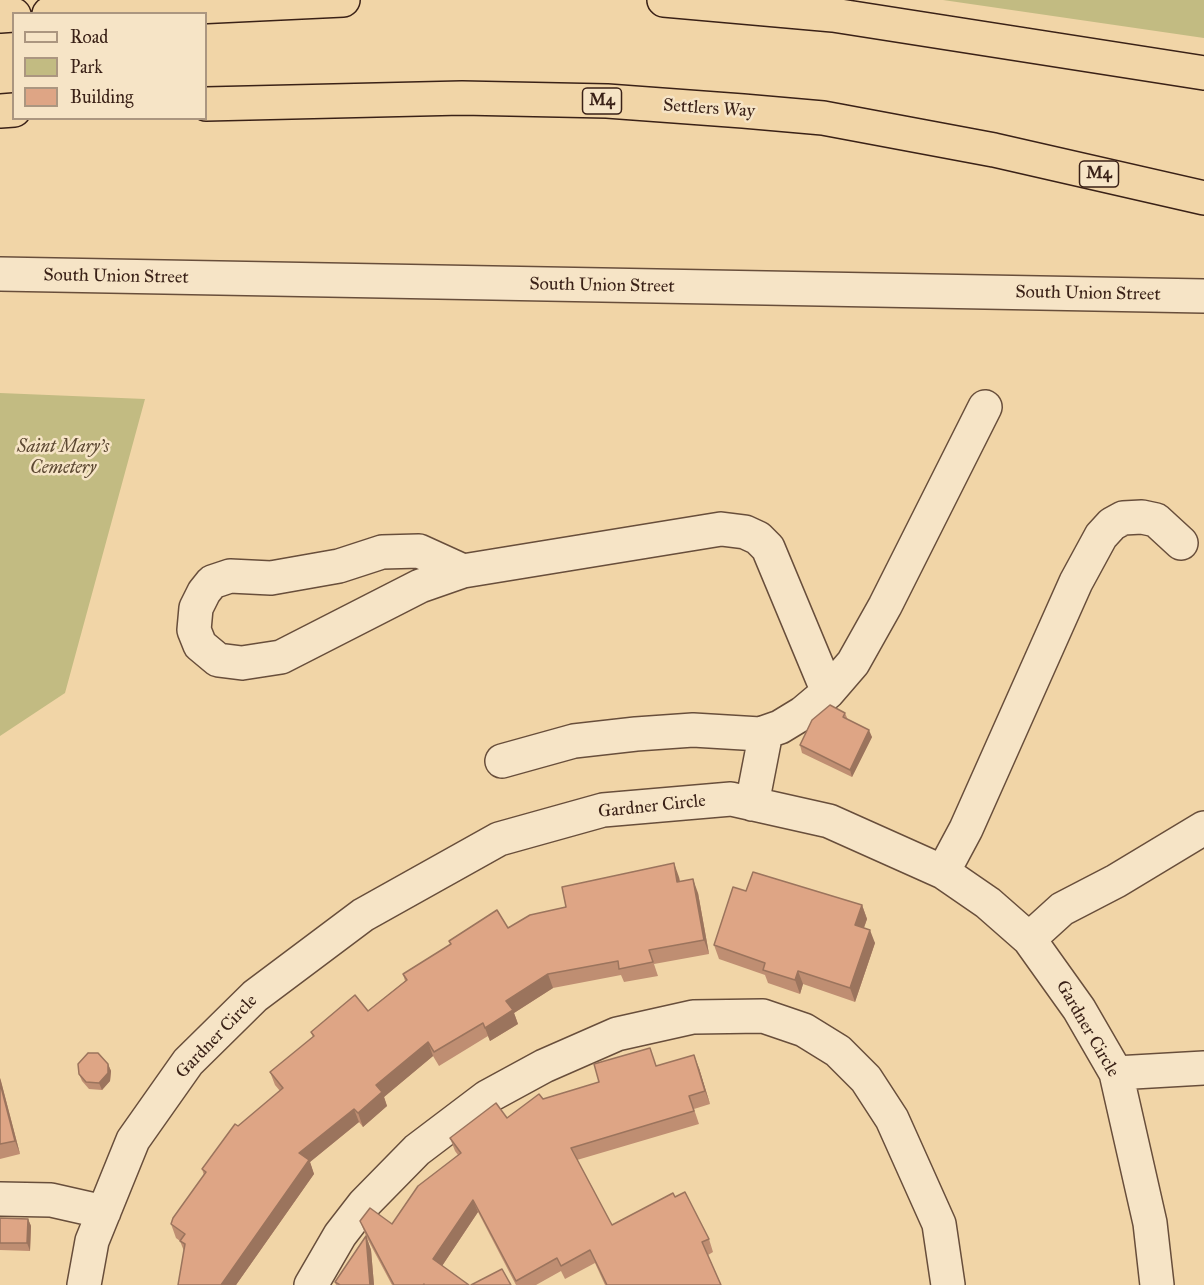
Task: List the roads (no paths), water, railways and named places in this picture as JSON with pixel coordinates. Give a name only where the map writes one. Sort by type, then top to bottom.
[{"type":"highway","points":[[86,12],[343,0]]},
{"type":"highway","points":[[664,0],[832,15],[1204,73]]},
{"type":"highway","name":"Settlers Way","points":[[207,104],[462,98],[596,100],[823,118],[994,150],[1204,198]]},
{"type":"street","name":"South Union Street","points":[[0,274],[1204,296]]},
{"type":"street","points":[[502,761],[574,741],[636,734],[693,730],[766,732],[780,727],[803,713],[828,692],[853,663],[885,606],[985,406]]},
{"type":"street","points":[[943,872],[966,828],[1076,582],[1101,536],[1112,524],[1123,518],[1142,517],[1156,520],[1181,543]]},
{"type":"street","points":[[463,571],[419,551],[382,552],[339,566],[271,578],[230,576],[212,582],[204,592],[196,608],[194,630],[200,645],[218,660],[242,663],[281,657],[420,586],[463,571],[722,529],[745,532],[758,538],[768,548],[828,692]]},
{"type":"street","points":[[752,804],[766,732]]},
{"type":"street","name":"Gardner Circle","points":[[84,1285],[92,1241],[134,1140],[188,1062],[255,996],[363,915],[499,839],[603,810],[730,799],[829,821],[943,872],[988,903],[1029,939],[1079,1009],[1116,1073],[1150,1223],[1157,1285]]},
{"type":"street","points":[[1029,939],[1062,909],[1116,881],[1204,828]]},
{"type":"street","points":[[311,1285],[340,1235],[364,1204],[417,1150],[487,1097],[544,1066],[617,1034],[693,1017],[763,1016],[804,1030],[838,1051],[866,1079],[892,1119],[939,1224],[948,1285]]},
{"type":"street","points":[[1116,1073],[1204,1068]]},
{"type":"street","points":[[0,1199],[51,1200],[104,1212]]},
{"type":"park label","name":"Saint Mary's Cemetery","points":[[63,458]]}]
